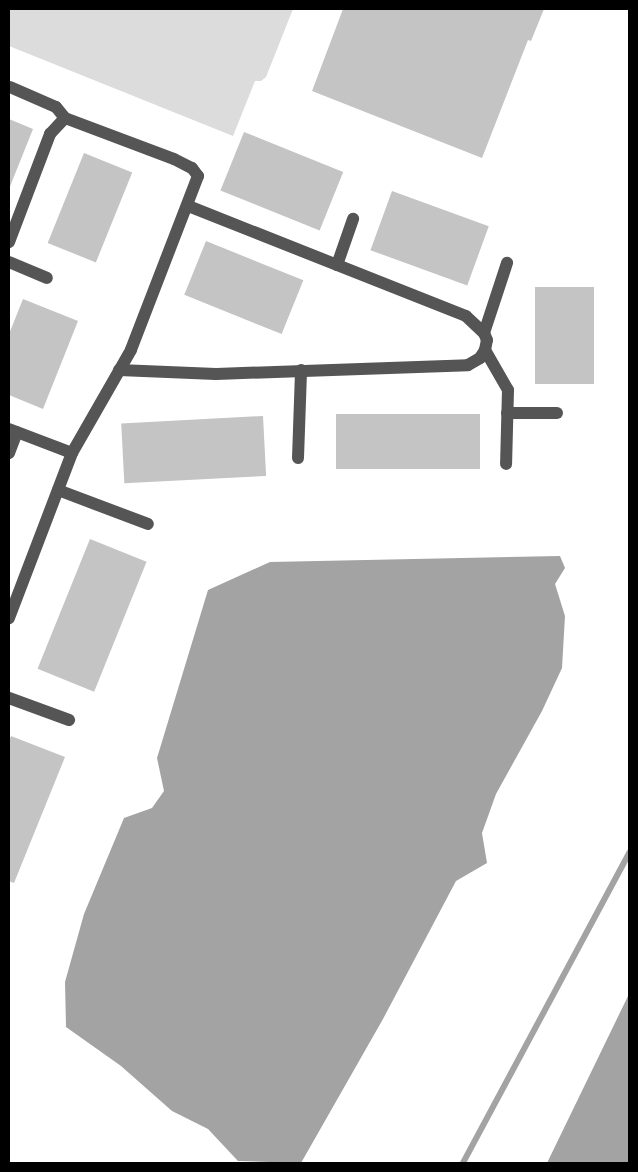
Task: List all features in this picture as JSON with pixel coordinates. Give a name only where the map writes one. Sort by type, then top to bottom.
[{"type":"lane","points":[[9,618],[72,454],[131,350],[198,176],[192,168],[174,159],[65,118],[56,107],[10,88]]},
{"type":"lane","points":[[9,242],[50,134],[65,118]]},
{"type":"lane","points":[[119,370],[216,374],[468,365],[480,358],[485,350],[487,340],[484,333],[466,316],[188,206]]},
{"type":"lane","points":[[337,265],[354,219]]},
{"type":"lane","points":[[9,262],[47,278]]},
{"type":"lane","points":[[484,333],[507,263]]},
{"type":"lane","points":[[485,350],[508,390],[506,464]]},
{"type":"lane","points":[[298,458],[301,370]]},
{"type":"lane","points":[[508,413],[557,413]]},
{"type":"lane","points":[[9,453],[13,431],[72,454]]},
{"type":"lane","points":[[58,490],[148,524]]},
{"type":"lane","points":[[9,581],[21,586]]},
{"type":"lane","points":[[9,698],[69,720]]},
{"type":"shaded area","points":[[9,9],[293,9],[266,77],[261,81],[255,81],[233,136],[9,46]]},
{"type":"shaded area","points":[[560,556],[565,568],[555,584],[565,616],[562,668],[542,711],[496,794],[482,833],[487,863],[456,881],[383,1019],[301,1163],[238,1161],[208,1129],[172,1111],[121,1066],[66,1027],[65,982],[84,914],[124,818],[152,808],[164,791],[157,758],[208,590],[270,562]]},
{"type":"shaded area","points":[[629,994],[629,1163],[547,1163]]},
{"type":"building","points":[[343,9],[544,9],[531,41],[528,40],[482,158],[312,91]]},
{"type":"building","points":[[9,119],[33,129],[9,189]]},
{"type":"building","points":[[244,132],[343,172],[320,230],[220,190]]},
{"type":"building","points":[[84,153],[132,172],[96,262],[48,243]]},
{"type":"building","points":[[392,191],[489,226],[467,285],[370,250]]},
{"type":"building","points":[[206,241],[303,280],[282,334],[184,295]]},
{"type":"building","points":[[535,287],[594,287],[594,384],[535,384]]},
{"type":"building","points":[[23,299],[78,321],[43,409],[9,395],[9,334]]},
{"type":"building","points":[[336,414],[480,414],[480,469],[336,469]]},
{"type":"building","points":[[263,416],[266,476],[124,483],[121,423]]},
{"type":"building","points":[[90,539],[147,562],[94,692],[38,669]]},
{"type":"building","points":[[11,736],[65,757],[14,883],[9,881],[9,741]]},
{"type":"waterway","points":[[463,1163],[629,853]]}]
